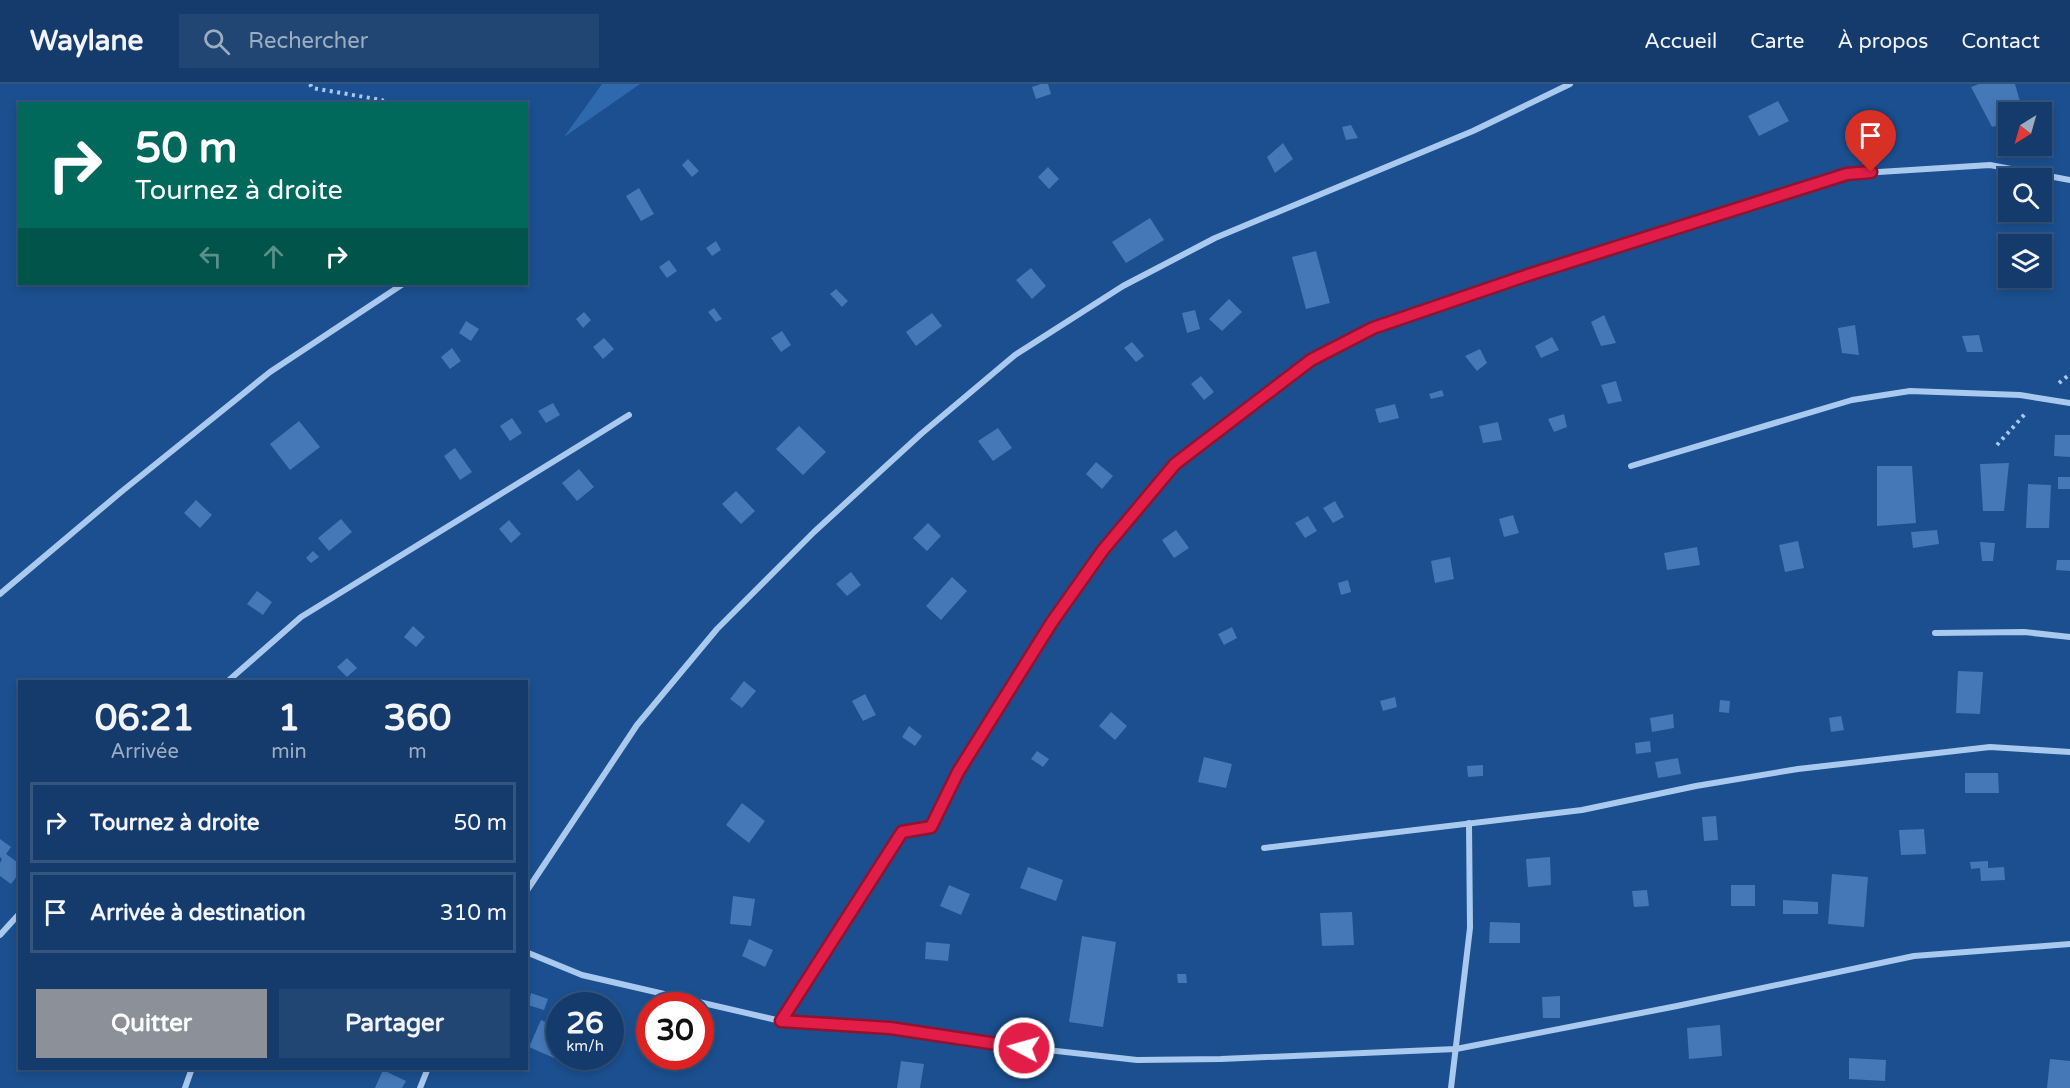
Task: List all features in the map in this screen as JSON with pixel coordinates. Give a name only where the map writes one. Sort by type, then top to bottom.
[{"type":"street","points":[[528,889],[637,725],[717,629],[823,524],[921,434],[1015,355],[1123,286],[1215,238],[1463,135],[1570,84]]},
{"type":"street","points":[[781,1021],[902,832],[931,827],[958,772],[1052,622],[1103,550],[1175,464],[1311,360],[1373,328],[1528,275],[1847,174],[1990,165],[2070,180]]},
{"type":"street","points":[[0,594],[121,492],[270,372],[401,285]]},
{"type":"street","points":[[1631,466],[1852,400],[1910,391],[2020,395],[2070,403]]},
{"type":"street","points":[[229,680],[301,617],[629,415]]},
{"type":"street","points":[[1935,633],[2024,632],[2070,637]]},
{"type":"street","points":[[1264,848],[1582,810],[1696,786],[1809,768],[1990,747],[2070,752]]},
{"type":"street","points":[[1451,1088],[1470,928],[1470,823]]},
{"type":"street","points":[[0,935],[18,915]]},
{"type":"street","points":[[528,953],[582,975],[781,1021],[890,1028],[1003,1046],[1137,1060],[1264,1058],[1456,1049],[1677,1006],[1914,956],[2070,944]]},
{"type":"street","points":[[185,1088],[191,1070]]},
{"type":"street","points":[[420,1088],[427,1070]]},
{"type":"path","points":[[310,84],[312,88],[384,102]]},
{"type":"shaded area","points":[[602,84],[640,84],[564,137]]},
{"type":"building","points":[[1048,84],[1051,94],[1036,99],[1032,87]]},
{"type":"building","points":[[1979,84],[2015,84],[2020,102],[1998,102],[1998,125],[1992,127],[1971,87]]},
{"type":"building","points":[[1778,101],[1789,121],[1759,136],[1748,116]]},
{"type":"building","points":[[1351,125],[1358,138],[1346,140],[1342,127]]},
{"type":"building","points":[[1283,143],[1293,159],[1275,173],[1267,157]]},
{"type":"building","points":[[688,159],[699,171],[692,177],[682,165]]},
{"type":"building","points":[[1048,167],[1059,179],[1049,189],[1038,177]]},
{"type":"building","points":[[639,188],[654,214],[641,221],[626,196]]},
{"type":"building","points":[[1150,218],[1164,240],[1126,263],[1112,242]]},
{"type":"building","points":[[716,241],[721,250],[712,256],[706,248]]},
{"type":"building","points":[[1316,251],[1330,303],[1306,309],[1292,257]]},
{"type":"building","points":[[669,260],[677,271],[667,278],[659,267]]},
{"type":"building","points":[[1031,268],[1046,286],[1032,299],[1016,280]]},
{"type":"building","points":[[836,289],[848,301],[842,307],[830,294]]},
{"type":"building","points":[[1229,299],[1242,312],[1222,331],[1209,319]]},
{"type":"building","points":[[714,308],[722,319],[716,322],[708,312]]},
{"type":"building","points":[[1195,310],[1200,329],[1187,333],[1182,313]]},
{"type":"building","points":[[584,312],[591,320],[583,328],[576,319]]},
{"type":"building","points":[[932,313],[942,326],[916,346],[906,332]]},
{"type":"building","points":[[1604,315],[1616,343],[1601,346],[1591,322]]},
{"type":"building","points":[[466,321],[479,329],[471,341],[459,333]]},
{"type":"building","points":[[1855,325],[1859,355],[1842,353],[1838,328]]},
{"type":"building","points":[[782,331],[791,345],[781,352],[771,338]]},
{"type":"building","points":[[1979,335],[1983,352],[1967,352],[1962,336]]},
{"type":"building","points":[[1552,337],[1559,350],[1541,358],[1535,346]]},
{"type":"building","points":[[604,338],[614,349],[603,359],[593,347]]},
{"type":"building","points":[[1132,342],[1144,356],[1136,362],[1124,348]]},
{"type":"building","points":[[452,348],[461,361],[450,369],[441,357]]},
{"type":"building","points":[[1480,349],[1487,363],[1477,371],[1465,356]]},
{"type":"building","points":[[1201,376],[1214,392],[1204,400],[1191,384]]},
{"type":"building","points":[[1616,381],[1622,401],[1608,404],[1601,385]]},
{"type":"building","points":[[1442,390],[1444,396],[1431,399],[1429,394]]},
{"type":"building","points":[[553,403],[560,415],[546,423],[538,411]]},
{"type":"building","points":[[1395,404],[1399,418],[1379,423],[1375,409]]},
{"type":"building","points":[[1564,414],[1567,427],[1554,432],[1548,419]]},
{"type":"building","points":[[512,418],[522,433],[510,441],[500,426]]},
{"type":"building","points":[[299,421],[320,447],[290,470],[270,444]]},
{"type":"building","points":[[1498,422],[1502,440],[1483,443],[1479,426]]},
{"type":"building","points":[[799,426],[826,452],[803,475],[776,449]]},
{"type":"building","points":[[998,428],[1012,448],[993,461],[978,441]]},
{"type":"building","points":[[2055,435],[2070,435],[2070,457],[2054,456]]},
{"type":"building","points":[[455,448],[472,472],[460,480],[444,456]]},
{"type":"building","points":[[1096,462],[1113,476],[1102,489],[1086,474]]},
{"type":"building","points":[[2009,463],[2004,511],[1983,511],[1980,464]]},
{"type":"building","points":[[1877,466],[1912,466],[1916,523],[1877,526]]},
{"type":"building","points":[[579,469],[594,487],[577,501],[562,483]]},
{"type":"building","points":[[2058,477],[2070,477],[2070,489],[2058,489]]},
{"type":"building","points":[[2028,484],[2051,485],[2049,528],[2026,528]]},
{"type":"building","points":[[736,491],[755,511],[741,524],[722,504]]},
{"type":"building","points":[[196,500],[212,515],[200,528],[184,513]]},
{"type":"building","points":[[1335,501],[1344,517],[1333,523],[1323,508]]},
{"type":"building","points":[[1513,515],[1519,533],[1504,537],[1499,519]]},
{"type":"building","points":[[1308,516],[1317,531],[1305,538],[1295,523]]},
{"type":"building","points":[[341,519],[352,532],[329,551],[318,538]]},
{"type":"building","points":[[509,520],[521,534],[511,543],[499,529]]},
{"type":"building","points":[[928,523],[941,536],[927,551],[913,538]]},
{"type":"building","points":[[1176,530],[1189,548],[1174,558],[1162,540]]},
{"type":"building","points":[[1937,530],[1939,544],[1913,548],[1911,532]]},
{"type":"building","points":[[1798,541],[1804,568],[1785,572],[1779,545]]},
{"type":"building","points":[[1980,542],[1995,543],[1993,561],[1982,561]]},
{"type":"building","points":[[1697,547],[1700,565],[1667,570],[1664,553]]},
{"type":"building","points":[[313,551],[319,557],[311,563],[306,558]]},
{"type":"building","points":[[1450,557],[1454,579],[1435,583],[1431,561]]},
{"type":"building","points":[[2057,560],[2070,560],[2070,571],[2056,570]]},
{"type":"building","points":[[851,572],[861,585],[847,596],[836,584]]},
{"type":"building","points":[[952,577],[967,591],[941,620],[926,606]]},
{"type":"building","points":[[1348,580],[1351,592],[1341,595],[1338,583]]},
{"type":"building","points":[[257,591],[272,602],[263,615],[247,604]]},
{"type":"building","points":[[413,626],[425,637],[416,647],[404,637]]},
{"type":"building","points":[[1232,627],[1237,638],[1224,645],[1218,634]]},
{"type":"building","points":[[347,658],[357,668],[347,677],[337,667]]},
{"type":"building","points":[[1958,671],[1983,672],[1980,714],[1956,713]]},
{"type":"building","points":[[744,681],[756,691],[742,708],[730,699]]},
{"type":"building","points":[[865,694],[876,715],[863,721],[852,701]]},
{"type":"building","points":[[1395,697],[1397,707],[1383,711],[1380,701]]},
{"type":"building","points":[[1720,700],[1730,701],[1729,713],[1719,712]]},
{"type":"building","points":[[1111,712],[1127,726],[1115,740],[1099,726]]},
{"type":"building","points":[[1673,714],[1674,728],[1652,732],[1650,718]]},
{"type":"building","points":[[1841,716],[1844,730],[1831,732],[1829,718]]},
{"type":"building","points":[[909,726],[922,736],[915,746],[902,737]]},
{"type":"building","points":[[1650,741],[1651,752],[1636,754],[1635,743]]},
{"type":"building","points":[[1037,751],[1049,759],[1043,767],[1031,759]]},
{"type":"building","points":[[1204,757],[1232,764],[1226,788],[1198,782]]},
{"type":"building","points":[[1678,758],[1681,774],[1658,778],[1655,762]]},
{"type":"building","points":[[1483,765],[1483,776],[1468,777],[1467,766]]},
{"type":"building","points":[[1965,773],[1998,773],[1999,793],[1965,793]]},
{"type":"building","points":[[742,803],[765,821],[749,843],[726,825]]},
{"type":"building","points":[[1716,816],[1718,840],[1704,841],[1702,817]]},
{"type":"building","points":[[1924,829],[1926,854],[1901,855],[1899,830]]},
{"type":"building","points":[[0,839],[11,847],[6,854],[18,863],[18,875],[11,884],[0,876],[2,859]]},
{"type":"building","points":[[1550,857],[1551,885],[1528,887],[1526,859]]},
{"type":"building","points":[[1988,861],[1988,868],[2004,867],[2005,880],[1981,881],[1980,868],[1971,869],[1970,862]]},
{"type":"building","points":[[1028,867],[1063,880],[1056,901],[1020,888]]},
{"type":"building","points":[[1832,874],[1868,877],[1864,927],[1828,924]]},
{"type":"building","points":[[949,885],[970,894],[961,915],[940,906]]},
{"type":"building","points":[[1731,885],[1755,885],[1755,906],[1731,906]]},
{"type":"building","points":[[1647,890],[1649,906],[1634,907],[1632,891]]},
{"type":"building","points":[[733,896],[755,899],[751,926],[730,924]]},
{"type":"building","points":[[1783,900],[1818,902],[1818,914],[1783,914]]},
{"type":"building","points":[[1352,912],[1354,945],[1322,946],[1320,913]]},
{"type":"building","points":[[1490,922],[1520,923],[1520,943],[1489,943]]},
{"type":"building","points":[[1082,936],[1116,942],[1103,1027],[1069,1022]]},
{"type":"building","points":[[749,939],[773,950],[765,967],[742,956]]},
{"type":"building","points":[[926,942],[950,944],[948,961],[925,959]]},
{"type":"building","points":[[1177,974],[1186,974],[1187,983],[1178,983]]},
{"type":"building","points":[[531,993],[546,998],[544,1010],[528,1005]]},
{"type":"building","points":[[1560,996],[1560,1018],[1543,1018],[1542,997]]},
{"type":"building","points":[[541,1020],[546,1022],[546,1054],[529,1047]]},
{"type":"building","points":[[1720,1025],[1722,1056],[1689,1059],[1687,1028]]},
{"type":"building","points":[[1849,1058],[1886,1060],[1885,1081],[1849,1079]]},
{"type":"building","points":[[2050,1059],[2070,1061],[2070,1088],[2047,1088]]},
{"type":"building","points":[[901,1061],[924,1064],[920,1088],[897,1088]]},
{"type":"building","points":[[383,1070],[406,1081],[402,1088],[375,1088]]},
{"type":"route","points":[[1024,1048],[890,1028],[781,1021],[902,832],[931,827],[958,772],[1052,622],[1103,550],[1175,464],[1311,360],[1373,328],[1528,275],[1847,174],[1871,172]]}]
